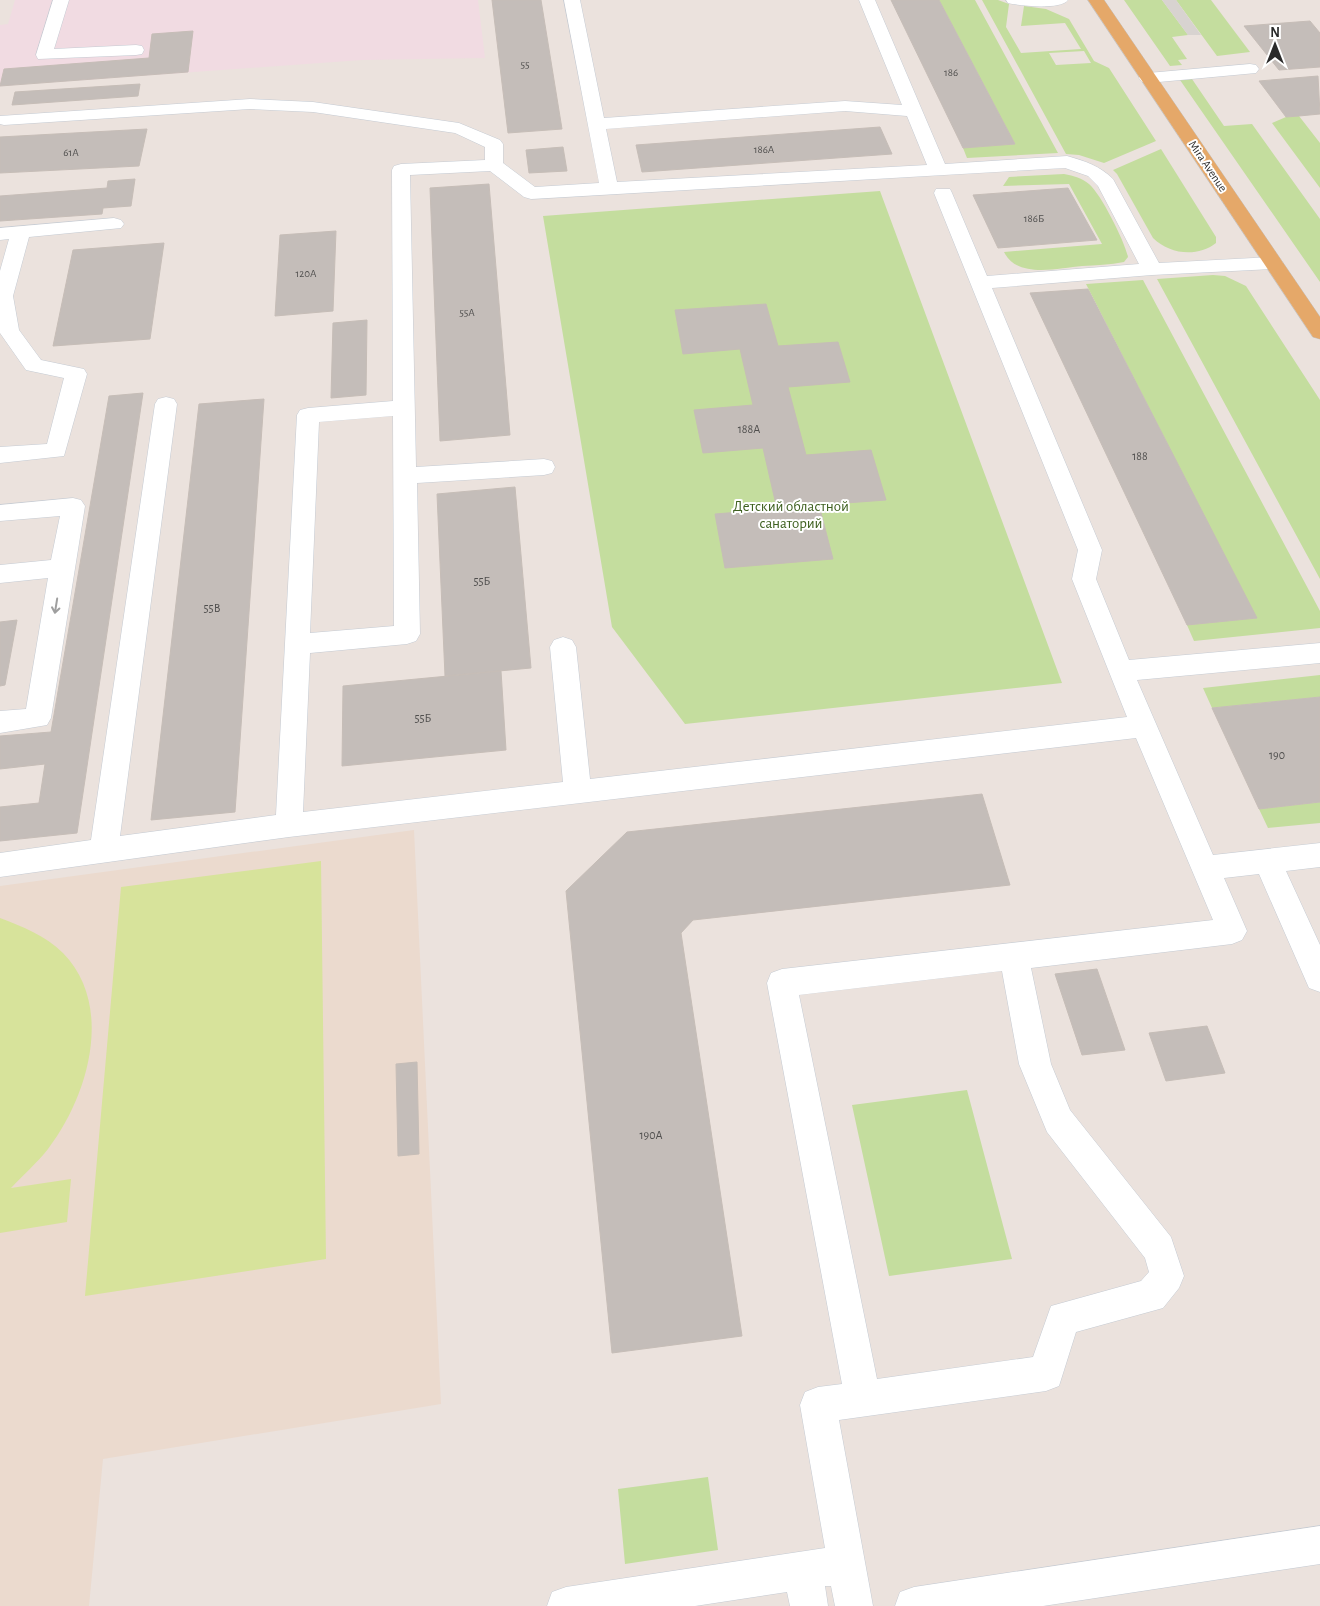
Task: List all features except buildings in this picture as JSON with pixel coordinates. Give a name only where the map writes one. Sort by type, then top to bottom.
[{"type":"main road","name":"Mira Avenue","points":[[1096,0],[1320,332]]},
{"type":"lane","points":[[61,0],[44,55],[136,50]]},
{"type":"lane","points":[[572,0],[609,188]]},
{"type":"lane","points":[[866,0],[938,169]]},
{"type":"lane","points":[[1014,0],[1030,2],[1060,0]]},
{"type":"lane","points":[[1148,78],[1250,69]]},
{"type":"lane","points":[[4,120],[250,104],[313,107],[459,128],[494,144],[494,164]]},
{"type":"lane","points":[[595,124],[845,106],[914,111]]},
{"type":"lane","points":[[297,644],[407,634],[401,170],[494,164],[531,193],[1052,162],[1082,166],[1095,172],[1106,183],[1152,269]]},
{"type":"lane","points":[[863,1399],[782,983],[1232,931],[1144,726],[1084,578],[1090,550],[943,193]]},
{"type":"lane","points":[[0,455],[56,451],[76,374],[34,366],[9,332],[3,296],[10,233],[114,224]]},
{"type":"lane","points":[[980,283],[1152,269],[1273,263]]},
{"type":"lane","points":[[104,850],[166,404]]},
{"type":"lane","points":[[288,825],[308,415],[404,408]]},
{"type":"lane","points":[[405,476],[544,467]]},
{"type":"lane","points":[[0,512],[73,506],[38,718],[0,722]]},
{"type":"lane","points":[[0,574],[62,568]]},
{"type":"lane","points":[[563,647],[578,791]]},
{"type":"lane","points":[[1121,671],[1320,653]]},
{"type":"lane","points":[[0,865],[288,825],[1144,726]]},
{"type":"lane","points":[[1205,868],[1320,855]]},
{"type":"lane","points":[[1267,860],[1320,978]]},
{"type":"lane","points":[[854,1606],[818,1405],[1046,1373],[1064,1318],[1151,1296],[1167,1276],[1159,1249],[1058,1121],[1034,1064],[1014,957]]},
{"type":"lane","points":[[914,1606],[1320,1545]]},
{"type":"lane","points":[[566,1606],[806,1589],[846,1564]]},
{"type":"shaded area","points":[[15,0],[478,0],[485,58],[362,60],[0,86],[0,25],[8,24]]},
{"type":"shaded area","points":[[1162,0],[1176,0],[1201,35],[1188,35]]},
{"type":"shaded area","points":[[414,830],[441,1404],[103,1459],[89,1606],[0,1606],[0,886]]},
{"type":"green space","points":[[939,0],[975,0],[1058,153],[967,158],[963,148],[1015,144]]},
{"type":"green space","points":[[982,0],[998,0],[1009,4],[1006,27],[1021,53],[1081,49],[1065,23],[1021,26],[1024,6],[1046,9],[1069,19],[1094,61],[1109,68],[1156,141],[1104,163],[1079,155],[1066,154]],"holes":[[[1084,51],[1091,63],[1056,65],[1049,53]]]},
{"type":"green space","points":[[1124,0],[1162,0],[1188,35],[1172,37],[1187,59],[1178,60],[1182,65],[1170,66]]},
{"type":"green space","points":[[1176,0],[1211,0],[1250,52],[1217,56]]},
{"type":"green space","points":[[1192,79],[1224,126],[1252,124],[1320,219],[1320,282],[1180,80]]},
{"type":"green space","points":[[1299,116],[1320,143],[1320,188],[1272,123],[1286,117]]},
{"type":"green space","points":[[1161,149],[1216,237],[1216,243],[1208,248],[1192,252],[1175,251],[1153,238],[1113,170]]},
{"type":"green space","points":[[1064,174],[1086,182],[1094,189],[1112,219],[1126,250],[1128,257],[1124,262],[1039,270],[1018,266],[1004,252],[1102,244],[1069,184],[1003,186],[1009,177]]},
{"type":"green space","name":"Детский областной санаторий","points":[[880,191],[1062,683],[685,724],[612,627],[543,216]]},
{"type":"green space","points":[[1213,275],[1225,276],[1246,286],[1320,400],[1320,579],[1157,279]]},
{"type":"green space","points":[[1143,280],[1320,611],[1320,628],[1194,641],[1187,625],[1256,618],[1086,284]]},
{"type":"green space","points":[[1320,675],[1320,697],[1212,708],[1203,688]]},
{"type":"green space","points":[[1320,802],[1320,823],[1268,828],[1259,809]]},
{"type":"green space","points":[[321,861],[326,1259],[85,1296],[121,887]]},
{"type":"green space","points":[[0,918],[41,936],[63,953],[79,975],[88,999],[92,1025],[90,1051],[84,1078],[75,1104],[48,1149],[11,1188],[71,1179],[67,1222],[0,1233]]},
{"type":"green space","points":[[967,1090],[1012,1259],[889,1276],[852,1105]]},
{"type":"green space","points":[[708,1477],[718,1550],[625,1564],[618,1489]]}]
